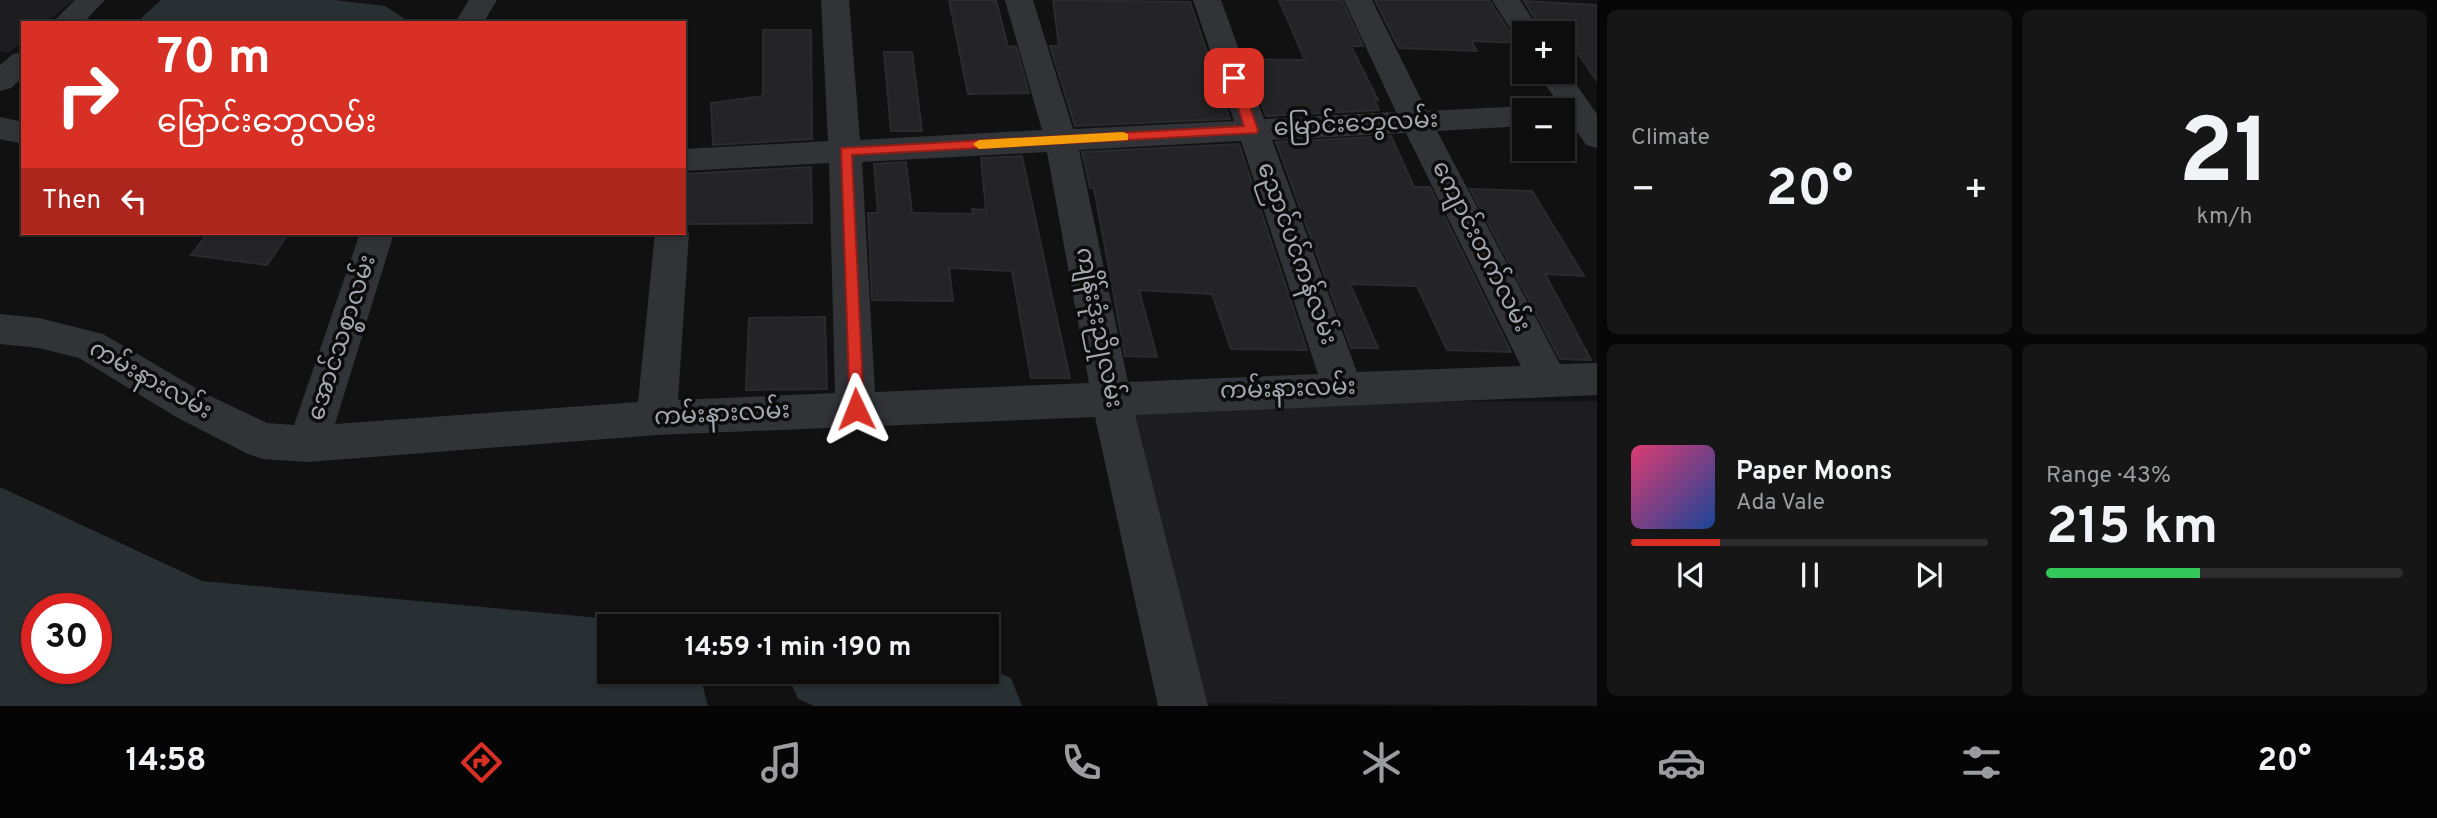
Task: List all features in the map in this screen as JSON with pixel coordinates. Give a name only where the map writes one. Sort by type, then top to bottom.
[{"type":"street","points":[[67,21],[91,0]]},
{"type":"street","points":[[470,21],[483,0]]},
{"type":"street","points":[[835,0],[845,151],[856,409]]},
{"type":"street","name":"ကျိန်းဒုံးညိုလမ်း","points":[[1019,0],[1061,140],[1111,397],[1183,706]]},
{"type":"street","name":"ညောင်ပင်ကန်လမ်း","points":[[1207,0],[1343,388]]},
{"type":"street","name":"ကျောင်းတက်လမ်း","points":[[1358,0],[1416,121],[1548,380]]},
{"type":"street","points":[[1506,0],[1519,21]]},
{"type":"street","points":[[0,81],[21,63]]},
{"type":"street","points":[[1560,84],[1584,119]]},
{"type":"street","name":"မြောင်းဘွေလမ်း","points":[[686,160],[1512,117]]},
{"type":"street","points":[[0,128],[21,133]]},
{"type":"street","name":"အောင်သစ္စာလမ်း","points":[[308,444],[376,235]]},
{"type":"street","points":[[657,418],[672,235]]},
{"type":"street","name":"ကမ်းနားလမ်း","points":[[0,328],[39,333],[89,345],[192,406],[263,442],[308,444],[657,418],[1111,397],[1597,379]]},
{"type":"shaded area","points":[[0,0],[74,0],[48,21],[21,21],[21,43],[8,53],[0,51]]},
{"type":"shaded area","points":[[161,0],[335,0],[385,6],[405,19],[403,21],[138,21]]},
{"type":"shaded area","points":[[1597,401],[1597,706],[1191,703],[1117,402]]},
{"type":"shaded area","points":[[0,487],[202,581],[597,618],[597,684],[702,684],[708,706],[0,706]]},
{"type":"building","points":[[949,0],[996,0],[1008,47],[1016,46],[1029,93],[968,94]]},
{"type":"building","points":[[1053,0],[1190,2],[1230,119],[1075,126],[1050,46],[1059,46]]},
{"type":"building","points":[[1279,0],[1342,0],[1363,46],[1351,46],[1378,100],[1374,99],[1379,110],[1266,116],[1245,59],[1305,60]]},
{"type":"building","points":[[1375,0],[1489,0],[1512,35],[1512,43],[1471,41],[1477,51],[1399,48]]},
{"type":"building","points":[[1524,1],[1597,5],[1597,81],[1575,49],[1575,21],[1536,21]]},
{"type":"building","points":[[763,30],[811,30],[812,139],[713,145],[711,103],[763,96]]},
{"type":"building","points":[[884,52],[912,52],[922,131],[891,131]]},
{"type":"building","points":[[1391,136],[1414,187],[1430,187],[1511,352],[1447,350],[1417,286],[1350,284],[1378,348],[1351,348],[1276,142]]},
{"type":"building","points":[[1239,144],[1307,350],[1231,349],[1212,294],[1139,290],[1157,357],[1125,356],[1094,188],[1090,188],[1082,152]]},
{"type":"building","points":[[1022,156],[1070,378],[1031,378],[1012,271],[949,268],[953,301],[872,300],[868,213],[878,213],[874,164],[906,162],[912,213],[973,214],[972,209],[986,210],[981,158]]},
{"type":"building","points":[[811,167],[812,223],[687,224],[686,174]]},
{"type":"building","points":[[1470,189],[1532,191],[1584,276],[1545,274],[1591,360],[1560,359]]},
{"type":"building","points":[[206,235],[288,235],[267,265],[191,255]]},
{"type":"building","points":[[825,317],[827,389],[746,390],[749,318]]},
{"type":"waterway","points":[[881,684],[983,706]]},
{"type":"slow traffic","points":[[979,144],[1123,137]]},
{"type":"route","points":[[856,409],[845,151],[1252,130],[1234,78]]}]
